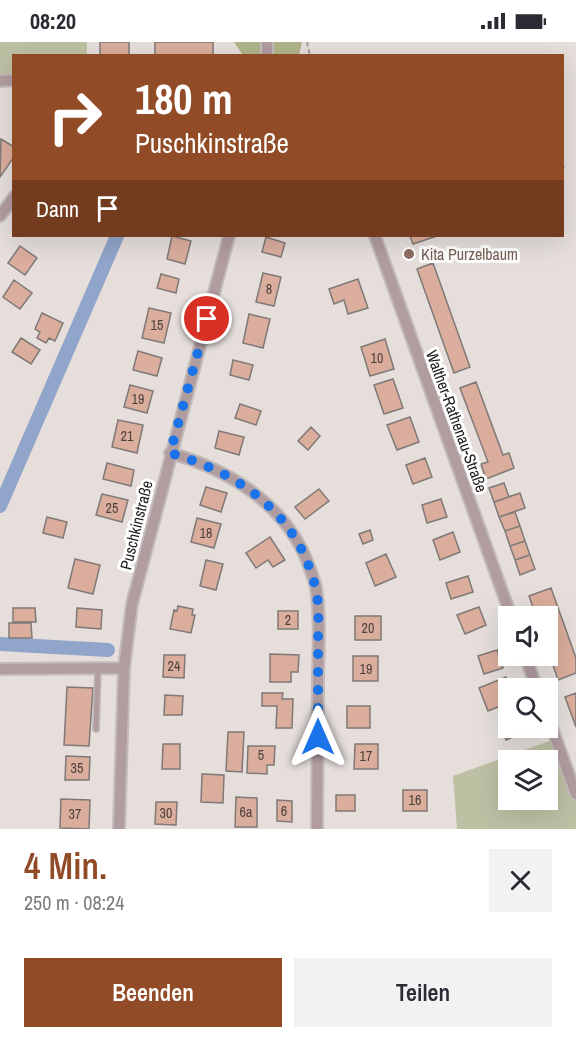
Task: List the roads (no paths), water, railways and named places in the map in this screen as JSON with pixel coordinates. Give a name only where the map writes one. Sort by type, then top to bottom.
[{"type":"street","points":[[0,216],[12,200]]},
{"type":"street","name":"Puschkinstraße","points":[[119,829],[124,668],[132,604],[170,453],[220,274],[228,237]]},
{"type":"street","name":"Walther-Rathenau-Straße","points":[[375,237],[508,606]]},
{"type":"street","points":[[170,453],[209,466],[239,482],[264,500],[289,527],[305,556],[316,587],[318,622],[317,829]]},
{"type":"street","points":[[0,669],[124,668]]},
{"type":"street","points":[[556,738],[576,794]]},
{"type":"lane","points":[[96,729],[98,668]]},
{"type":"waterway","points":[[0,506],[117,237]]},
{"type":"waterway","points":[[0,644],[108,650]]},
{"type":"place","name":"Kita Purzelbaum","points":[[409,254]]}]
